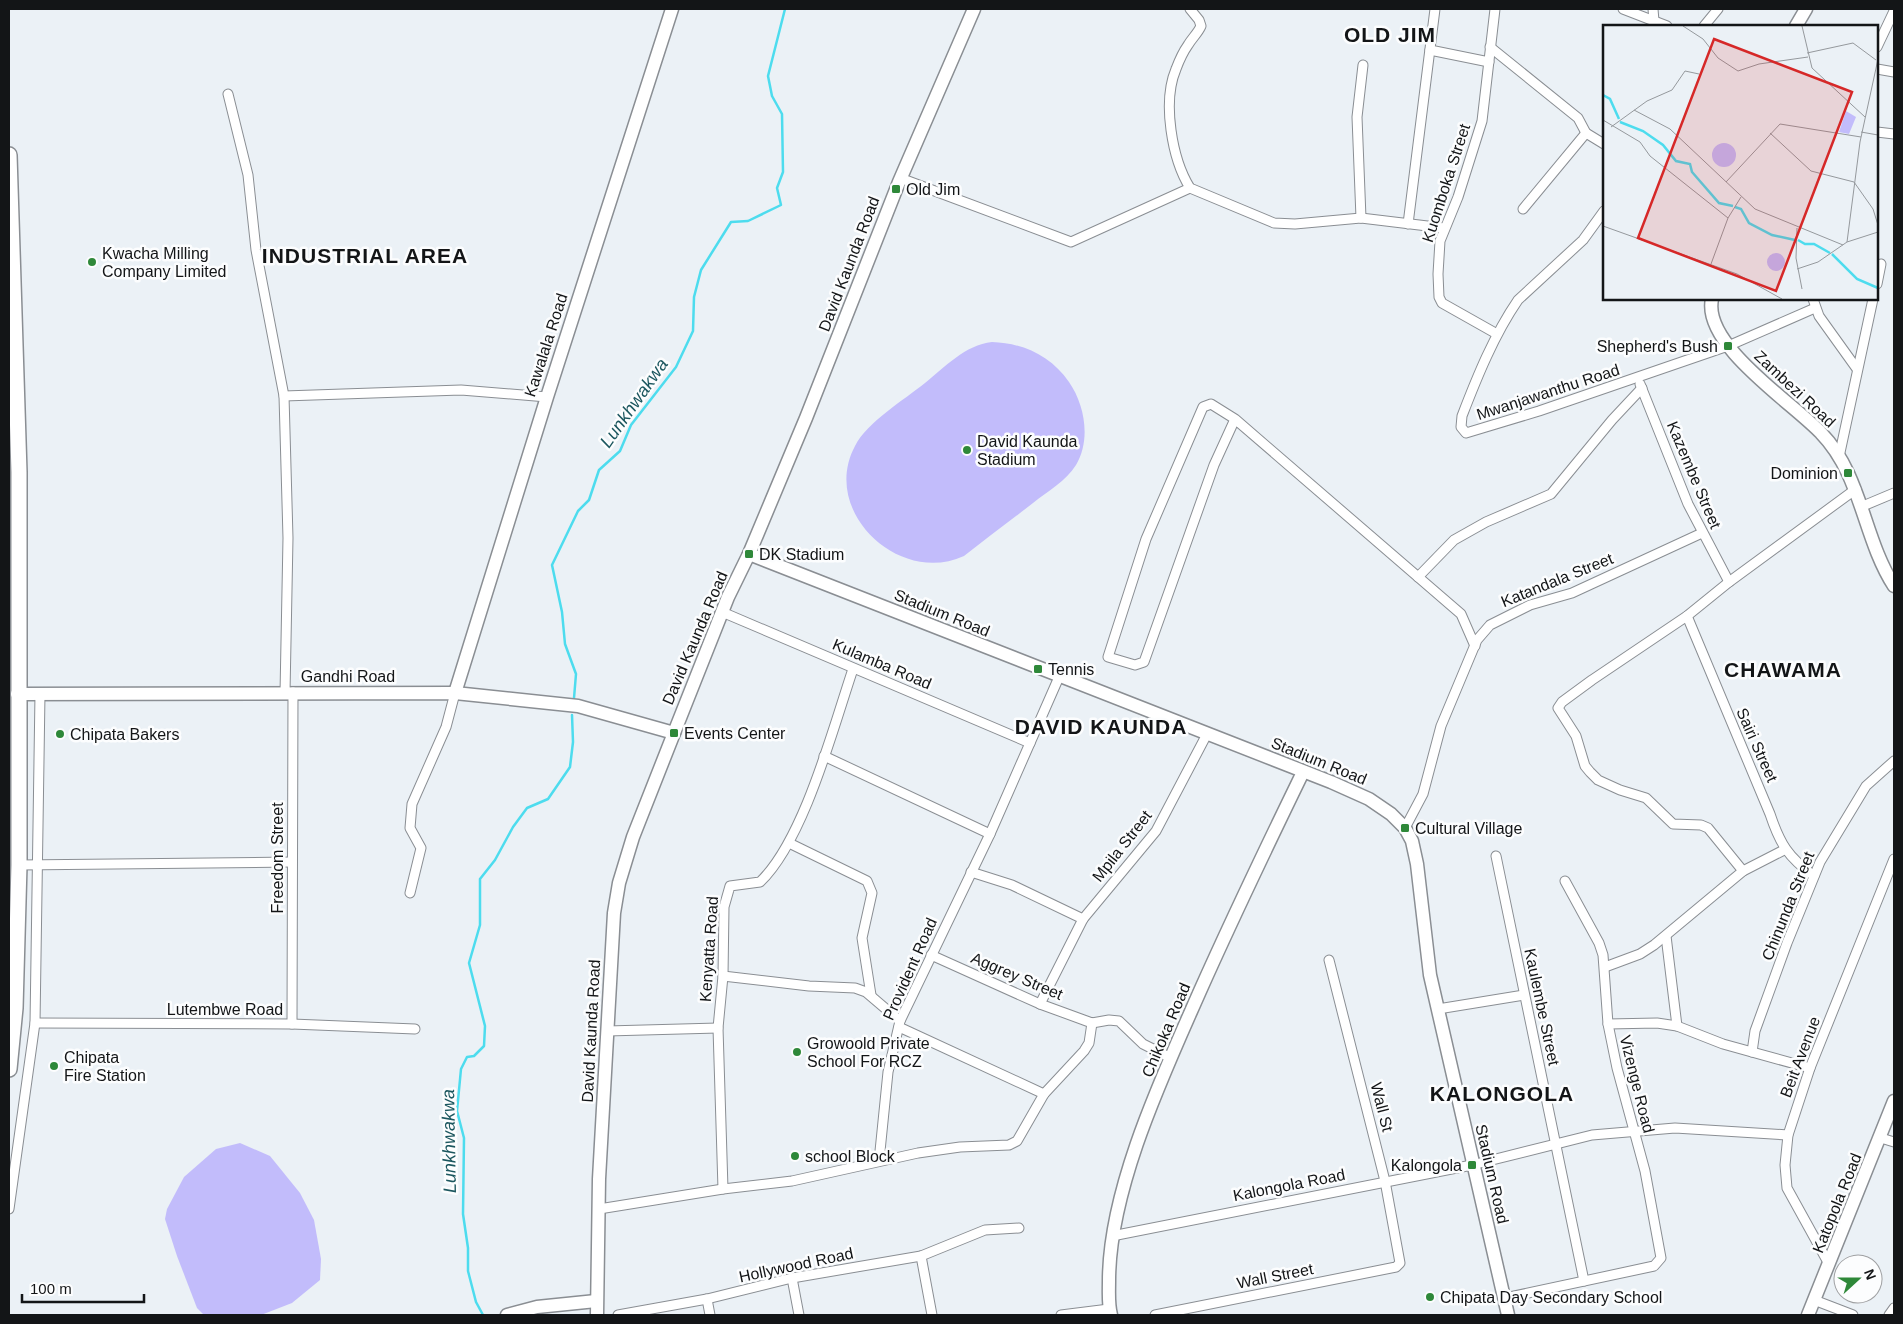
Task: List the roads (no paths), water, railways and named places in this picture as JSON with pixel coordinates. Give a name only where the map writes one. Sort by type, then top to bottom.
[{"type":"highway","points":[[9,154],[18,865],[13,941],[15,1008],[9,1069]]},
{"type":"street","name":"Kawalala Road","points":[[455,693],[547,397],[672,9]]},
{"type":"street","name":"David Kaunda Road","points":[[597,1315],[599,1208],[607,1031],[614,913],[619,883],[633,837],[722,612],[749,554],[806,418],[900,178],[974,9]]},
{"type":"street","points":[[1190,9],[1199,20],[1201,26],[1187,46],[1175,72],[1170,87],[1169,102],[1173,143],[1185,180],[1194,191],[1274,223],[1294,224],[1361,218],[1444,228]]},
{"type":"street","points":[[1408,224],[1435,9]]},
{"type":"street","name":"Kuomboka Street","points":[[1495,9],[1482,121],[1458,197],[1440,241],[1438,274],[1439,297],[1442,303],[1497,334]]},
{"type":"street","points":[[1623,9],[1664,25]]},
{"type":"street","points":[[1653,9],[1654,21]]},
{"type":"street","points":[[1705,25],[1718,9]]},
{"type":"street","points":[[1797,25],[1806,9]]},
{"type":"street","points":[[1878,44],[1894,11]]},
{"type":"street","points":[[1490,47],[1578,118],[1586,133],[1603,143]]},
{"type":"street","points":[[1430,50],[1489,62]]},
{"type":"street","points":[[1361,218],[1357,117],[1363,66]]},
{"type":"street","points":[[1878,69],[1894,72]]},
{"type":"street","name":"Freedom Street","points":[[228,94],[248,175],[256,250],[284,396],[288,538],[292,1024]]},
{"type":"street","points":[[1878,132],[1894,134]]},
{"type":"street","points":[[1523,209],[1586,133]]},
{"type":"street","points":[[900,178],[1071,242],[1194,191]]},
{"type":"street","name":"Mwanjawanthu Road","points":[[1603,211],[1583,240],[1518,300],[1497,334],[1462,416],[1461,427],[1466,433],[1497,425],[1728,346],[1815,308]]},
{"type":"street","points":[[1878,279],[1881,264]]},
{"type":"street","name":"Zambezi Road","points":[[1710,300],[1719,329],[1728,346],[1747,368],[1823,434],[1839,457],[1856,489],[1891,572],[1894,586]]},
{"type":"street","points":[[1813,300],[1815,308],[1857,369]]},
{"type":"street","points":[[1839,457],[1873,300]]},
{"type":"street","name":"Kazembe Street","points":[[1638,378],[1688,504],[1729,582]]},
{"type":"street","points":[[1418,576],[1454,540],[1486,522],[1551,494],[1612,420],[1642,388]]},
{"type":"street","points":[[284,396],[461,390],[547,397]]},
{"type":"street","points":[[1235,419],[1214,465],[1144,662],[1135,665],[1108,657],[1146,539],[1203,407],[1211,404],[1235,419],[1461,614],[1475,646]]},
{"type":"street","points":[[1743,871],[1708,828],[1701,825],[1673,824],[1646,798],[1598,780],[1585,766],[1576,736],[1558,708],[1562,702],[1687,616],[1729,582],[1856,489]]},
{"type":"street","points":[[1863,506],[1894,493]]},
{"type":"street","name":"Katandala Street","points":[[1405,828],[1422,794],[1441,726],[1482,632],[1490,625],[1530,605],[1579,589],[1702,533]]},
{"type":"street","name":"Stadium Road","points":[[749,554],[1369,799],[1391,814],[1405,828],[1412,841],[1417,864],[1425,940],[1438,1009],[1472,1165],[1508,1315]]},
{"type":"street","name":"Kulamba Road","points":[[722,612],[1030,743]]},
{"type":"street","name":"Sairi Street","points":[[1687,616],[1784,850],[1796,863],[1814,876]]},
{"type":"street","name":"Kenyatta Road","points":[[723,1188],[718,1028],[723,976],[724,907],[728,890],[735,884],[760,882],[789,843],[824,756],[853,669]]},
{"type":"street","name":"Provident Road","points":[[879,1161],[888,1072],[900,1024],[931,955],[990,834],[1059,677]]},
{"type":"street","points":[[410,893],[421,848],[410,828],[412,804],[446,727],[455,693]]},
{"type":"street","name":"Gandhi Road","points":[[17,694],[455,693],[578,706],[674,732]]},
{"type":"street","points":[[9,1209],[35,1022],[40,694]]},
{"type":"street","name":"Mpila Street","points":[[1040,1004],[1083,919],[1156,831],[1206,734]]},
{"type":"street","points":[[824,756],[990,834]]},
{"type":"street","name":"Chinunda Street","points":[[1752,1052],[1755,1030],[1814,876],[1866,786],[1894,761]]},
{"type":"street","name":"Chikoka Road","points":[[1110,1312],[1112,1236],[1127,1177],[1155,1098],[1240,902],[1303,772]]},
{"type":"street","points":[[789,843],[867,881],[871,886],[872,892],[862,938],[871,995]]},
{"type":"street","points":[[1605,967],[1640,954],[1666,936],[1743,871],[1784,850]]},
{"type":"street","name":"Kaulembe Street","points":[[1496,856],[1584,1281]]},
{"type":"street","name":"Beit Avenue","points":[[1830,1264],[1787,1188],[1785,1166],[1788,1135],[1810,1068],[1894,859]]},
{"type":"street","points":[[18,865],[292,862]]},
{"type":"street","points":[[971,872],[1012,885],[1083,919]]},
{"type":"street","name":"Vizenge Road","points":[[1505,1298],[1654,1266],[1661,1258],[1645,1171],[1608,1024],[1605,967],[1599,943],[1565,880]]},
{"type":"street","points":[[1666,936],[1677,1026]]},
{"type":"street","name":"Aggrey Street","points":[[931,955],[1040,1004],[1092,1023]]},
{"type":"street","name":"Wall St","points":[[1330,960],[1385,1181],[1400,1263]]},
{"type":"street","points":[[723,976],[809,986],[855,988],[871,995],[900,1024],[1044,1094]]},
{"type":"street","points":[[1438,1009],[1524,995]]},
{"type":"street","points":[[599,1208],[723,1188],[792,1181],[879,1161],[960,1147],[1014,1144],[1044,1094],[1084,1051],[1089,1043],[1092,1023],[1109,1020],[1119,1022],[1143,1044],[1171,1058]]},
{"type":"street","name":"Lutembwe Road","points":[[35,1022],[292,1024],[415,1029]]},
{"type":"street","points":[[1608,1024],[1657,1023],[1677,1026],[1752,1052],[1810,1068]]},
{"type":"street","points":[[607,1031],[718,1028]]},
{"type":"street","name":"Katopola Road","points":[[1808,1315],[1894,1101]]},
{"type":"street","name":"Kalongola Road","points":[[1112,1236],[1472,1165],[1592,1135],[1690,1128],[1788,1135]]},
{"type":"street","points":[[1880,1138],[1894,1142]]},
{"type":"street","name":"Hollywood Road","points":[[618,1315],[707,1299],[792,1278],[920,1256],[985,1230],[1020,1228]]},
{"type":"street","points":[[920,1256],[932,1315]]},
{"type":"street","name":"Wall Street","points":[[1155,1315],[1396,1267],[1400,1263]]},
{"type":"street","points":[[792,1278],[799,1315]]},
{"type":"street","points":[[707,1299],[710,1315]]},
{"type":"street","points":[[507,1315],[544,1305],[596,1300]]},
{"type":"street","points":[[1814,1300],[1853,1315]]},
{"type":"street","points":[[1889,1315],[1894,1308]]},
{"type":"street","points":[[1061,1315],[1110,1312]]},
{"type":"waterway","name":"Lunkhwakwa","points":[[574,698],[576,674],[565,644],[562,612],[552,565],[578,511],[589,500],[599,470],[620,451],[631,425],[676,367],[693,331],[694,297],[701,270],[731,222],[748,221],[781,205],[777,188],[783,172],[782,114],[772,96],[768,76],[785,9]]},
{"type":"waterway","name":"Lunkhwakwa","points":[[483,1315],[476,1302],[468,1271],[468,1248],[463,1214],[464,1138],[457,1111],[461,1069],[467,1057],[474,1056],[484,1046],[485,1026],[469,963],[480,925],[480,879],[495,860],[513,827],[527,808],[548,799],[570,767],[573,742],[572,715]]},
{"type":"place","name":"Old Jim","points":[[896,189]]},
{"type":"place","name":"Kwacha Milling Company Limited","points":[[92,262]]},
{"type":"place","name":"Shepherd's Bush","points":[[1728,346]]},
{"type":"place","name":"David Kaunda Stadium","points":[[967,450]]},
{"type":"place","name":"Dominion","points":[[1848,473]]},
{"type":"place","name":"DK Stadium","points":[[749,554]]},
{"type":"place","name":"Tennis","points":[[1038,669]]},
{"type":"place","name":"Events Center","points":[[674,733]]},
{"type":"place","name":"Chipata Bakers","points":[[60,734]]},
{"type":"place","name":"Cultural Village","points":[[1405,828]]},
{"type":"place","name":"Growoold Private School For RCZ","points":[[797,1052]]},
{"type":"place","name":"Chipata Fire Station","points":[[54,1066]]},
{"type":"place","name":"school Block","points":[[795,1156]]},
{"type":"place","name":"Kalongola","points":[[1472,1165]]},
{"type":"place","name":"Chipata Day Secondary School","points":[[1430,1297]]},
{"type":"district","name":"OLD JIM","points":[[1390,34]]},
{"type":"district","name":"INDUSTRIAL AREA","points":[[365,255]]},
{"type":"district","name":"CHAWAMA","points":[[1783,669]]},
{"type":"district","name":"DAVID KAUNDA","points":[[1101,726]]},
{"type":"district","name":"KALONGOLA","points":[[1502,1093]]}]
